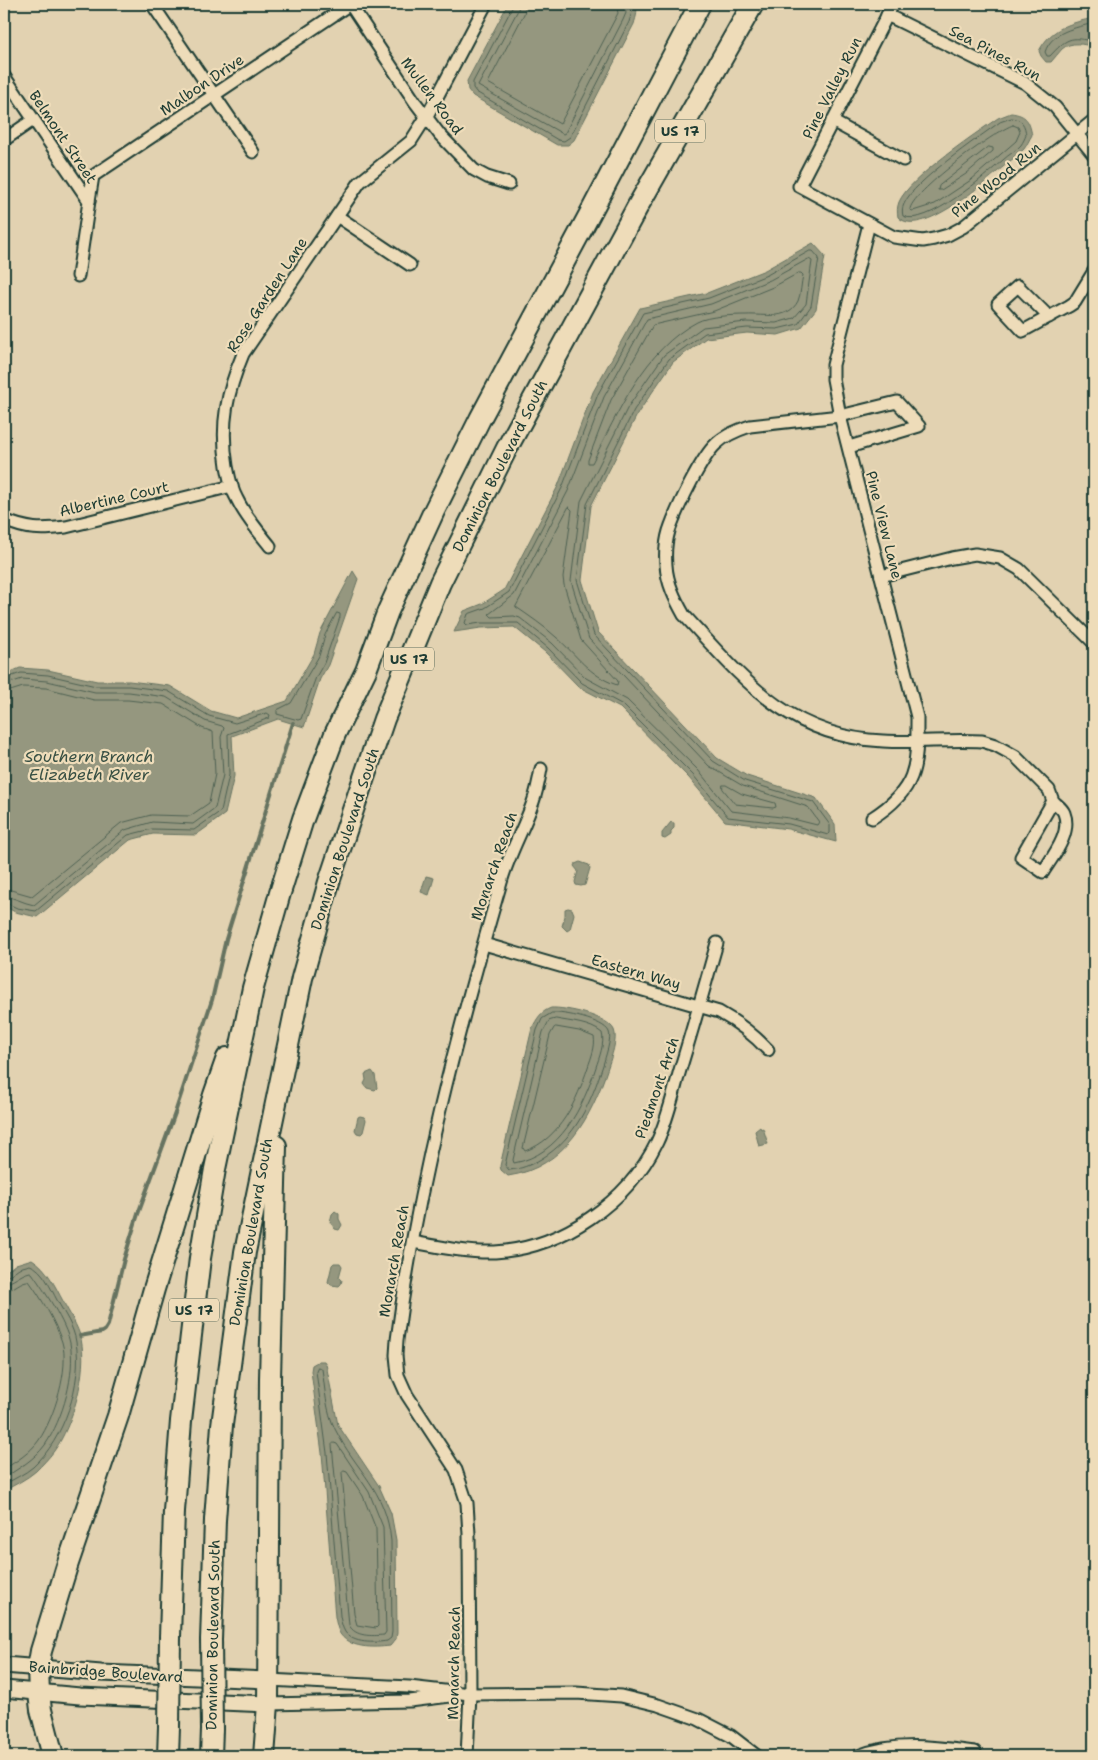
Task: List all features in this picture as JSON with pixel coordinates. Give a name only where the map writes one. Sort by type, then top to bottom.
[{"type":"highway","name":"Dominion Boulevard South","points":[[211,1756],[211,1640],[216,1510],[222,1425],[245,1252],[302,978],[349,821],[384,719],[440,583],[507,448],[639,204],[753,4]]},
{"type":"highway","name":"US 17","points":[[168,1756],[174,1511],[181,1421],[200,1258],[215,1169],[253,988],[280,893],[334,734],[366,670],[388,611],[434,511],[480,419],[699,6]]},
{"type":"highway","points":[[52,1756],[39,1693],[38,1668],[41,1651],[58,1594],[118,1416],[154,1289],[212,1103],[253,988]]},
{"type":"highway","points":[[264,1756],[268,1704],[270,1378],[278,1087]]},
{"type":"main road","name":"Bainbridge Boulevard","points":[[4,1665],[101,1673],[268,1680]]},
{"type":"main road","name":"Bainbridge Boulevard","points":[[4,1689],[39,1693],[268,1704]]},
{"type":"street","points":[[152,4],[253,152]]},
{"type":"street","name":"Malbon Drive","points":[[89,201],[93,176],[350,4]]},
{"type":"street","name":"Mullen Road","points":[[350,4],[440,135],[474,170],[487,177],[509,184]]},
{"type":"street","name":"Rose Garden Lane","points":[[270,546],[245,514],[232,486],[225,450],[224,425],[233,379],[243,354],[360,182],[411,142],[486,4]]},
{"type":"street","name":"Pine Valley Run","points":[[799,186],[893,4]]},
{"type":"street","name":"Sea Pines Run","points":[[887,15],[1025,82],[1054,107],[1094,155]]},
{"type":"street","name":"Belmont Street","points":[[4,76],[89,201],[78,276]]},
{"type":"street","points":[[4,140],[33,120]]},
{"type":"street","name":"Pine Wood Run","points":[[799,186],[887,234],[907,240],[923,241],[948,235],[963,227],[1094,120]]},
{"type":"street","points":[[832,121],[903,160]]},
{"type":"street","points":[[337,216],[410,265]]},
{"type":"street","name":"Pine View Lane","points":[[869,224],[837,343],[833,365],[833,379],[840,416],[917,717],[917,755],[914,771],[907,786],[898,798],[887,809],[872,818]]},
{"type":"street","points":[[1049,317],[1075,302],[1094,270]]},
{"type":"street","points":[[849,447],[919,426],[898,402],[840,416],[750,426],[736,431],[717,442],[706,455],[676,515],[667,542],[666,565],[668,581],[684,615],[741,677],[774,705],[814,726],[846,737],[883,741],[982,741],[995,745],[1015,756],[1049,790],[1053,801],[1063,811],[1066,820],[1064,833],[1058,847],[1043,872],[1020,857],[1053,801]]},
{"type":"street","name":"Albertine Court","points":[[4,520],[18,527],[39,530],[66,527],[232,486]]},
{"type":"street","points":[[881,576],[975,554],[1000,558],[1019,569],[1094,643]]},
{"type":"street","name":"Monarch Reach","points":[[467,1756],[470,1694],[469,1534],[467,1503],[456,1470],[407,1395],[398,1375],[397,1340],[420,1202],[454,1049],[503,876],[533,801],[541,769]]},
{"type":"street","name":"Piedmont Arch","points":[[413,1242],[467,1252],[504,1251],[546,1241],[568,1231],[600,1212],[642,1166],[657,1142],[668,1112],[717,943]]},
{"type":"street","name":"Eastern Way","points":[[484,944],[720,1012],[738,1022],[768,1050]]},
{"type":"street","points":[[268,1680],[409,1687],[470,1694]]},
{"type":"street","points":[[268,1704],[410,1701],[470,1694],[576,1693],[621,1696],[658,1705],[698,1719],[731,1736],[757,1756]]},
{"type":"street","points":[[858,1756],[901,1746],[924,1746],[975,1752]]},
{"type":"water","points":[[508,4],[634,4],[636,7],[637,14],[634,24],[574,140],[568,145],[557,145],[473,96],[468,90],[467,81]]},
{"type":"water","points":[[1094,18],[1094,47],[1082,44],[1066,46],[1051,62],[1046,62],[1041,56],[1039,51],[1055,32],[1077,22]]},
{"type":"water","points":[[1011,113],[1024,117],[1031,130],[1032,135],[1022,151],[968,195],[936,215],[921,221],[908,222],[898,217],[897,209],[899,202],[915,181],[974,134],[998,118]]},
{"type":"water","points":[[813,243],[825,256],[816,309],[801,328],[778,335],[747,333],[706,338],[673,362],[638,413],[591,506],[582,580],[598,632],[717,758],[747,776],[816,798],[835,824],[836,842],[788,829],[725,821],[689,778],[620,708],[579,687],[545,652],[514,627],[481,628],[454,632],[464,611],[482,604],[504,590],[558,486],[593,392],[640,308],[707,293],[765,270]]},
{"type":"water","name":"Southern Branch Elizabeth River","points":[[353,571],[358,579],[304,727],[278,719],[232,736],[234,776],[225,814],[196,835],[153,834],[130,840],[37,917],[15,912],[4,906],[4,675],[20,668],[48,670],[97,681],[129,681],[170,686],[211,711],[236,718],[287,701],[314,654],[320,633]]},
{"type":"water","points":[[671,822],[674,823],[674,828],[671,831],[671,835],[665,839],[662,838],[662,833]]},
{"type":"water","points":[[580,862],[589,865],[590,868],[585,885],[581,886],[576,885],[578,871],[574,866]]},
{"type":"water","points":[[426,876],[434,878],[429,895],[421,892]]},
{"type":"water","points":[[565,909],[572,909],[574,914],[570,929],[567,931],[562,926]]},
{"type":"water","points":[[551,1008],[585,1013],[610,1025],[615,1034],[614,1048],[594,1104],[573,1137],[560,1151],[545,1162],[528,1171],[508,1176],[501,1170],[500,1166],[532,1028],[541,1014]]},
{"type":"water","points":[[372,1071],[375,1075],[377,1088],[375,1090],[367,1088],[364,1084],[366,1080],[365,1074]]},
{"type":"water","points":[[360,1116],[366,1120],[361,1134],[355,1130],[358,1117]]},
{"type":"water","points":[[760,1127],[761,1129],[763,1128],[768,1144],[759,1146],[755,1131]]},
{"type":"water","points":[[335,1211],[339,1214],[342,1225],[339,1230],[335,1229],[330,1222]]},
{"type":"water","points":[[32,1259],[42,1267],[50,1278],[80,1334],[83,1352],[81,1382],[73,1413],[61,1440],[52,1454],[36,1471],[4,1491],[4,1273],[16,1264]]},
{"type":"water","points":[[334,1263],[340,1263],[342,1266],[339,1277],[342,1280],[339,1286],[331,1285],[328,1282]]},
{"type":"water","points":[[319,1361],[324,1361],[326,1364],[338,1425],[379,1486],[391,1513],[396,1540],[397,1633],[396,1639],[390,1646],[369,1647],[349,1642],[339,1632],[335,1617],[322,1453],[311,1371],[312,1365]]},
{"type":"waterway","points":[[80,1336],[102,1332],[108,1325],[124,1259],[212,1000],[226,939],[293,723]]}]
